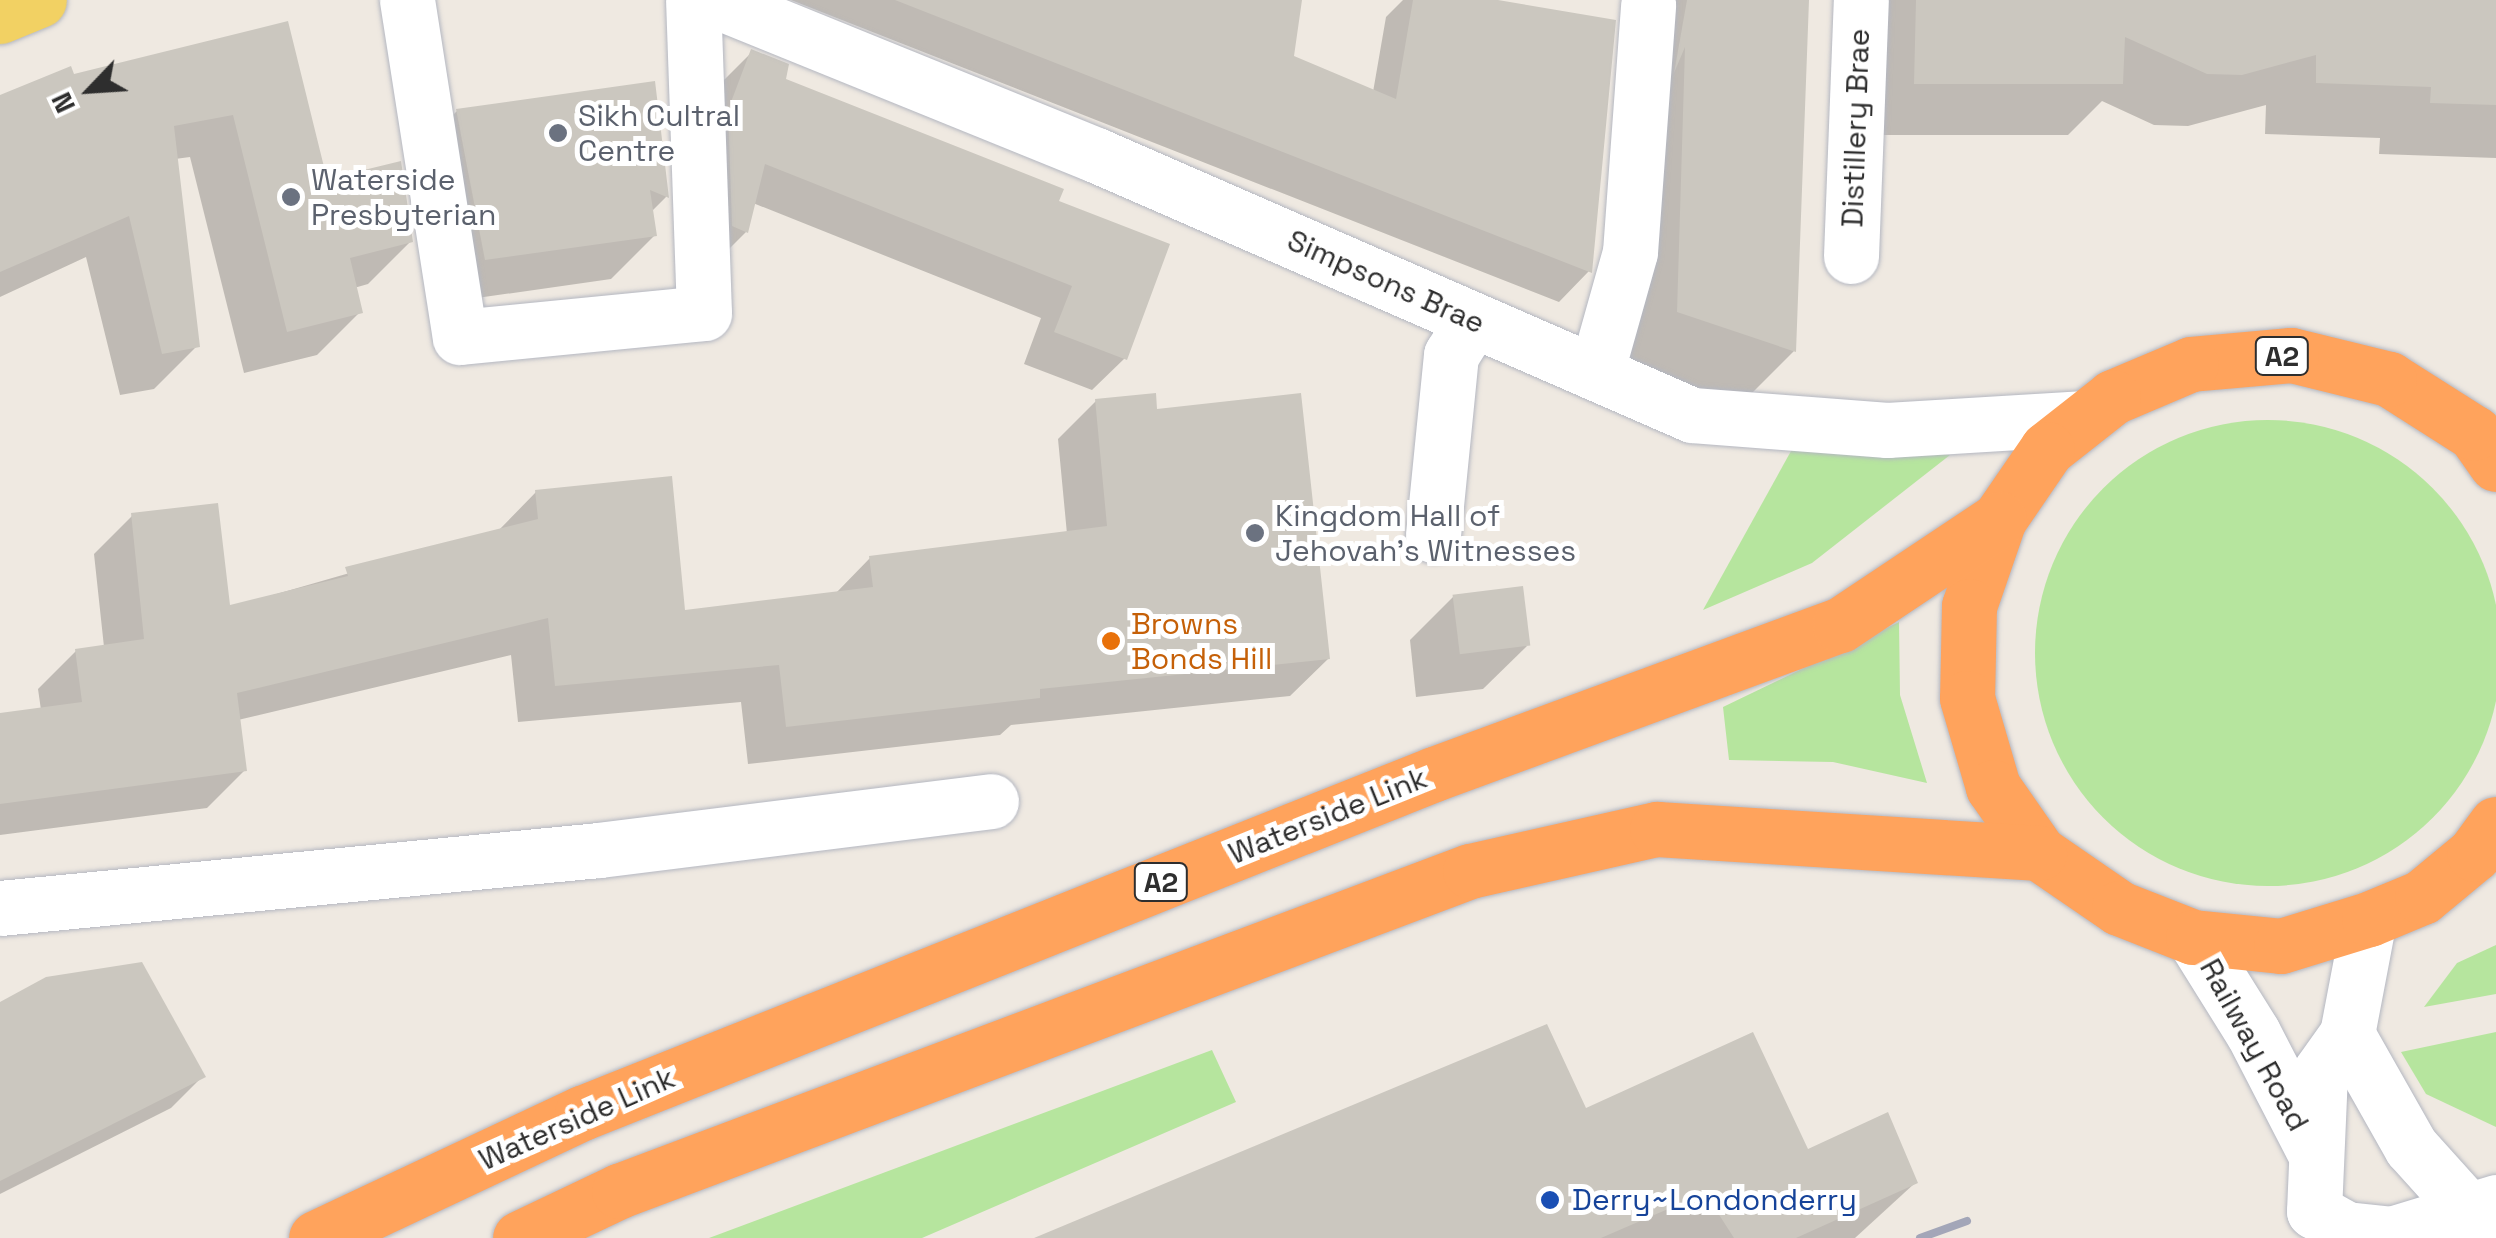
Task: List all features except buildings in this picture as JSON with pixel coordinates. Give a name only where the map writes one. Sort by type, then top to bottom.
[{"type":"highway","name":"A2","points":[[2489,445],[2389,379],[2292,355],[2191,364],[2113,397],[2048,450],[1999,519],[1969,606],[1967,698],[1992,787],[2039,853],[2119,908],[2193,938],[2282,946],[2368,919],[2422,897],[2474,854],[2496,824]]},
{"type":"highway","name":"Waterside Link","points":[[316,1238],[582,1113],[1415,781],[1840,626],[1999,519]]},
{"type":"highway","points":[[520,1238],[620,1191],[1470,871],[1658,829],[2039,853]]},
{"type":"main road","points":[[0,16],[39,0]]},
{"type":"street","points":[[407,0],[460,337],[704,313],[694,0]]},
{"type":"street","name":"Simpsons Brae","points":[[714,0],[1096,155],[1692,415],[1887,430],[2086,418]]},
{"type":"street","name":"Distillery Brae","points":[[1851,256],[1861,0]]},
{"type":"street","points":[[1596,373],[1630,252],[1648,5]]},
{"type":"street","points":[[1433,535],[1451,355],[1473,320]]},
{"type":"street","points":[[0,908],[598,850],[992,802]]},
{"type":"street","name":"Railway Road","points":[[2368,919],[2347,1034],[2320,1072],[2314,1153],[2301,1224],[2390,1234],[2486,1215]]},
{"type":"street","name":"Railway Road","points":[[2193,938],[2253,1033],[2314,1153]]},
{"type":"street","name":"Railway Road","points":[[2347,1034],[2411,1147],[2486,1215]]},
{"type":"green space","points":[[2268,420],[2314,424],[2357,437],[2398,459],[2433,488],[2462,523],[2484,564],[2497,607],[2501,653],[2497,699],[2484,742],[2462,783],[2433,818],[2398,847],[2357,869],[2314,882],[2268,886],[2222,882],[2179,869],[2138,847],[2103,818],[2074,783],[2052,742],[2039,699],[2035,653],[2039,607],[2052,564],[2074,523],[2103,488],[2138,459],[2179,437],[2222,424]]},
{"type":"green space","points":[[1801,433],[1950,455],[1812,563],[1703,610]]},
{"type":"green space","points":[[1899,622],[1900,695],[1927,783],[1833,762],[1729,760],[1723,707]]},
{"type":"green space","points":[[2496,945],[2496,994],[2424,1007],[2457,963]]},
{"type":"green space","points":[[2496,1032],[2496,1127],[2426,1094],[2401,1052]]},
{"type":"green space","points":[[1212,1050],[1236,1102],[922,1238],[709,1238]]},
{"type":"railway","points":[[1920,1238],[1967,1221]]},
{"type":"place","name":"Sikh Cultral Centre","points":[[558,133]]},
{"type":"place","name":"Waterside Presbyterian","points":[[291,197]]},
{"type":"place","name":"Kingdom Hall of Jehovah's Witnesses","points":[[1255,533]]},
{"type":"place","name":"Browns Bonds Hill","points":[[1111,641]]},
{"type":"place","name":"Derry~Londonderry","points":[[1550,1200]]}]
